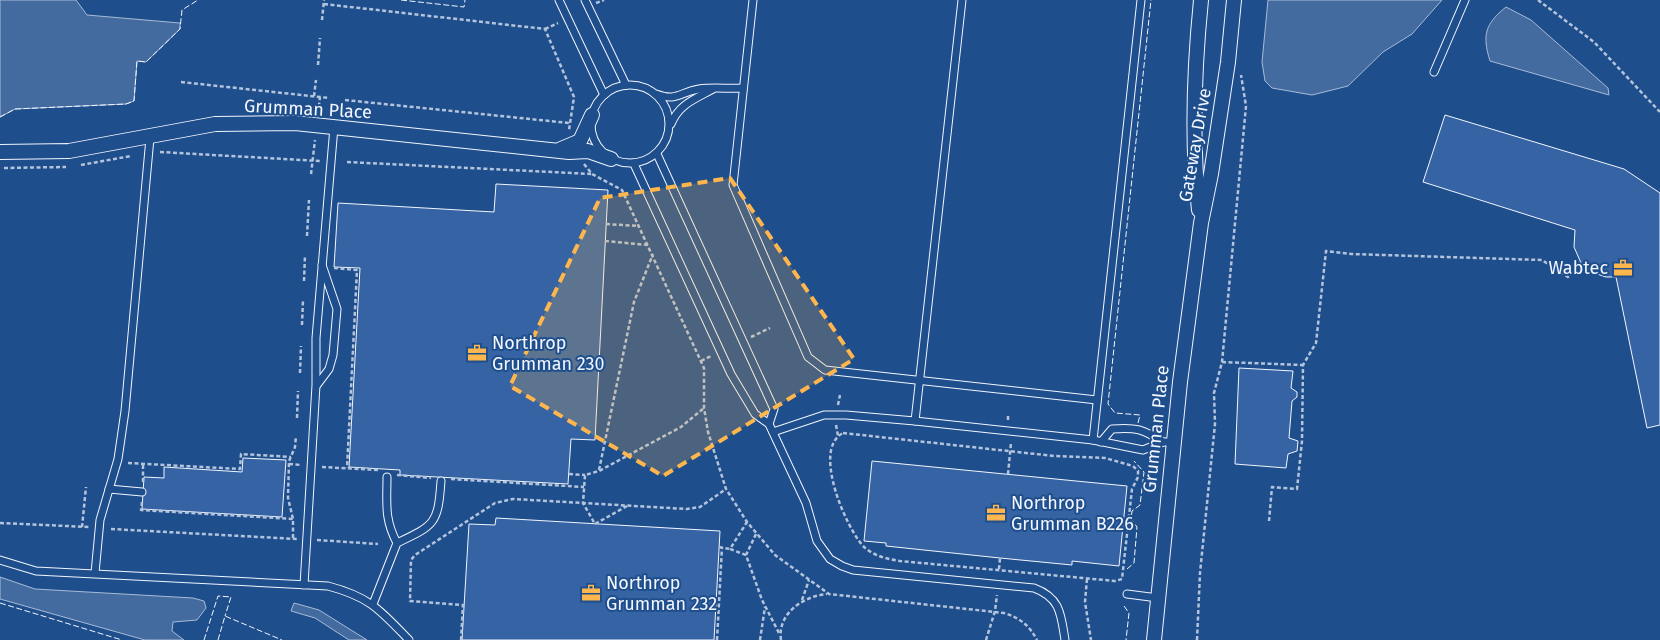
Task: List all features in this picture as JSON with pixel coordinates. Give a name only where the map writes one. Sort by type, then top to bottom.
[{"type":"street","name":"Gateway Drive","points":[[1200,223],[1193,139],[1196,56],[1201,0]]},
{"type":"street","name":"Gateway Drive","points":[[1200,223],[1211,174],[1228,62],[1234,0]]},
{"type":"street","name":"Grumman Place","points":[[556,151],[580,141],[592,115]]},
{"type":"street","name":"Grumman Place","points":[[0,152],[68,152],[150,138],[180,129],[247,122],[295,123],[556,151],[588,151],[611,159]]},
{"type":"street","name":"Grumman Place","points":[[1154,640],[1168,442],[1200,223]]},
{"type":"lane","points":[[559,0],[604,95]]},
{"type":"lane","points":[[585,0],[626,85]]},
{"type":"lane","points":[[753,0],[733,185],[808,358],[825,370],[1097,400]]},
{"type":"lane","points":[[915,422],[962,0]]},
{"type":"lane","points":[[1097,441],[1097,400],[1141,0]]},
{"type":"lane","points":[[1434,72],[1465,0]]},
{"type":"lane","points":[[713,89],[685,103],[676,111],[664,146],[657,154],[646,161],[634,164],[611,159],[601,151],[594,140],[591,128],[594,108],[604,95],[611,90],[626,85],[646,88],[668,98],[682,96],[698,89],[744,88]]},
{"type":"lane","points":[[654,93],[665,107],[670,125]]},
{"type":"lane","points":[[304,585],[316,385],[316,338],[334,127]]},
{"type":"lane","points":[[94,573],[100,520],[118,459],[125,411],[150,138]]},
{"type":"lane","points":[[657,154],[774,409],[769,424]]},
{"type":"lane","points":[[634,164],[731,374],[755,414],[769,424],[806,503],[817,541],[830,558],[842,566],[853,570],[1034,588],[1045,592],[1058,606],[1065,640]]},
{"type":"lane","points":[[316,385],[329,369],[333,355],[337,309],[322,263]]},
{"type":"lane","points":[[773,432],[824,415],[846,414],[1097,441],[1142,450],[1168,442]]},
{"type":"lane","points":[[1097,441],[1112,429],[1126,428],[1146,430],[1168,442]]},
{"type":"lane","points":[[388,477],[386,513],[388,525],[397,543]]},
{"type":"lane","points":[[373,604],[397,543],[430,526],[437,516],[441,481]]},
{"type":"lane","points":[[109,489],[142,492]]},
{"type":"lane","points":[[0,560],[36,571],[328,586],[351,592],[373,604],[409,640]]},
{"type":"lane","points":[[1127,594],[1158,598]]},
{"type":"path","points":[[322,20],[324,0]]},
{"type":"path","points":[[1538,0],[1594,42],[1660,112]]},
{"type":"path","points":[[324,4],[544,30],[562,21]]},
{"type":"path","points":[[544,30],[574,97],[569,134]]},
{"type":"path","points":[[318,65],[320,38]]},
{"type":"path","points":[[1197,640],[1200,574],[1216,424],[1214,393],[1222,362],[1246,106],[1241,74]]},
{"type":"path","points":[[314,96],[316,80]]},
{"type":"path","points":[[181,82],[329,98]]},
{"type":"path","points":[[318,114],[320,97]]},
{"type":"path","points":[[345,100],[569,123]]},
{"type":"path","points":[[311,174],[315,138]]},
{"type":"path","points":[[160,152],[321,161]]},
{"type":"path","points":[[347,162],[592,174]]},
{"type":"path","points":[[307,236],[309,200]]},
{"type":"path","points":[[606,224],[639,226]]},
{"type":"path","points":[[605,241],[648,245]]},
{"type":"path","points":[[1269,521],[1272,488],[1297,489],[1302,441],[1303,365],[1316,343],[1326,251],[1351,254],[1542,260],[1568,277],[1580,263]]},
{"type":"path","points":[[599,471],[634,302],[653,254]]},
{"type":"path","points":[[304,281],[305,255]]},
{"type":"path","points":[[334,268],[357,270],[346,468]]},
{"type":"path","points":[[302,325],[303,300]]},
{"type":"path","points":[[748,339],[770,328]]},
{"type":"path","points":[[300,373],[301,346]]},
{"type":"path","points":[[701,361],[715,354]]},
{"type":"path","points":[[1222,362],[1303,365]]},
{"type":"path","points":[[297,418],[298,391]]},
{"type":"path","points":[[838,407],[840,395]]},
{"type":"path","points":[[569,474],[585,475],[599,471],[681,427],[704,408]]},
{"type":"path","points":[[836,423],[838,436],[829,455],[832,482],[854,532],[866,548],[890,559],[1114,581],[1122,579],[1132,489],[1138,477],[1138,471],[1133,466],[1106,458],[1010,452],[843,433],[838,436]]},
{"type":"path","points":[[293,539],[293,519],[288,498],[289,464],[295,447],[296,436]]},
{"type":"path","points":[[1008,474],[1011,441]]},
{"type":"path","points":[[126,462],[240,469],[241,454],[291,457]]},
{"type":"path","points":[[144,463],[141,510],[293,519]]},
{"type":"path","points":[[289,464],[303,466]]},
{"type":"path","points":[[585,475],[583,503],[596,524],[628,505]]},
{"type":"path","points":[[82,527],[86,487]]},
{"type":"path","points":[[461,640],[463,605],[410,601],[411,560],[503,500],[687,509],[700,507],[726,489]]},
{"type":"path","points":[[730,549],[747,522]]},
{"type":"path","points":[[0,523],[89,528]]},
{"type":"path","points":[[107,529],[299,539]]},
{"type":"path","points":[[756,534],[746,555],[765,606],[781,640]]},
{"type":"path","points":[[315,540],[378,544]]},
{"type":"path","points":[[716,640],[720,547],[746,555]]},
{"type":"path","points":[[998,575],[1000,558]]},
{"type":"path","points":[[1087,578],[1085,602],[1092,640]]},
{"type":"path","points":[[780,635],[785,618],[802,600],[809,580]]},
{"type":"path","points":[[986,640],[995,611],[997,591]]},
{"type":"path","points":[[802,600],[829,594]]},
{"type":"path","points":[[760,640],[765,606]]},
{"type":"highlighted area","points":[[730,178],[854,359],[663,476],[510,386],[600,198]]},
{"type":"water","points":[[0,0],[76,0],[87,15],[180,23],[180,29],[146,62],[137,61],[134,101],[126,104],[15,109],[0,117]]},
{"type":"water","points":[[1268,0],[1442,0],[1412,34],[1383,52],[1348,86],[1312,95],[1272,88],[1265,81],[1262,62]]},
{"type":"water","points":[[1506,7],[1531,20],[1608,88],[1609,95],[1490,61],[1486,44],[1487,31],[1494,19]]},
{"type":"water","points":[[0,577],[35,589],[193,598],[204,601],[206,608],[197,620],[173,622],[172,631],[184,640],[145,640],[0,599]]},
{"type":"water","points":[[294,603],[319,610],[367,640],[349,640],[315,618],[291,611]]},
{"type":"building","name":"Wabtec","points":[[1445,115],[1624,169],[1660,193],[1660,425],[1647,428],[1616,277],[1606,277],[1591,272],[1581,263],[1574,247],[1575,230],[1423,182]]},
{"type":"building","name":"Northrop Grumman 230","points":[[496,184],[608,190],[595,440],[571,439],[568,484],[400,475],[400,470],[349,467],[360,268],[334,267],[338,203],[494,212]]},
{"type":"building","points":[[1239,368],[1293,371],[1291,388],[1297,392],[1297,397],[1292,401],[1289,438],[1298,441],[1297,451],[1288,454],[1286,468],[1235,464]]},
{"type":"building","points":[[243,458],[286,460],[282,517],[142,509],[144,477],[164,478],[164,467],[242,472]]},
{"type":"building","name":"Northrop Grumman B226","points":[[872,461],[1127,486],[1119,566],[1072,561],[1072,565],[1000,558],[886,546],[886,543],[864,541]]},
{"type":"building","name":"Northrop Grumman 232","points":[[496,518],[720,531],[714,640],[462,640],[469,524],[495,525]]},
{"type":"fence","points":[[0,117],[15,109],[126,104],[134,101],[137,61],[146,62],[180,29],[182,10],[198,0]]},
{"type":"fence","points":[[401,0],[464,7],[465,0]]},
{"type":"fence","points":[[1138,423],[1140,415],[1115,413],[1108,404],[1151,0]]},
{"type":"fence","points":[[1127,569],[1134,563],[1137,527],[1131,519],[1132,511],[1140,505],[1144,472],[1134,461]]},
{"type":"fence","points":[[204,640],[218,596],[231,597],[225,616]]},
{"type":"fence","points":[[0,603],[122,640]]},
{"type":"fence","points":[[1124,606],[1129,613],[1126,640]]},
{"type":"fence","points":[[218,640],[225,616],[282,640]]},
{"type":"place","name":"Wabtec","points":[[1623,268]]},
{"type":"place","name":"Northrop Grumman 230","points":[[477,353]]},
{"type":"place","name":"Northrop Grumman B226","points":[[996,513]]},
{"type":"place","name":"Northrop Grumman 232","points":[[591,593]]}]
